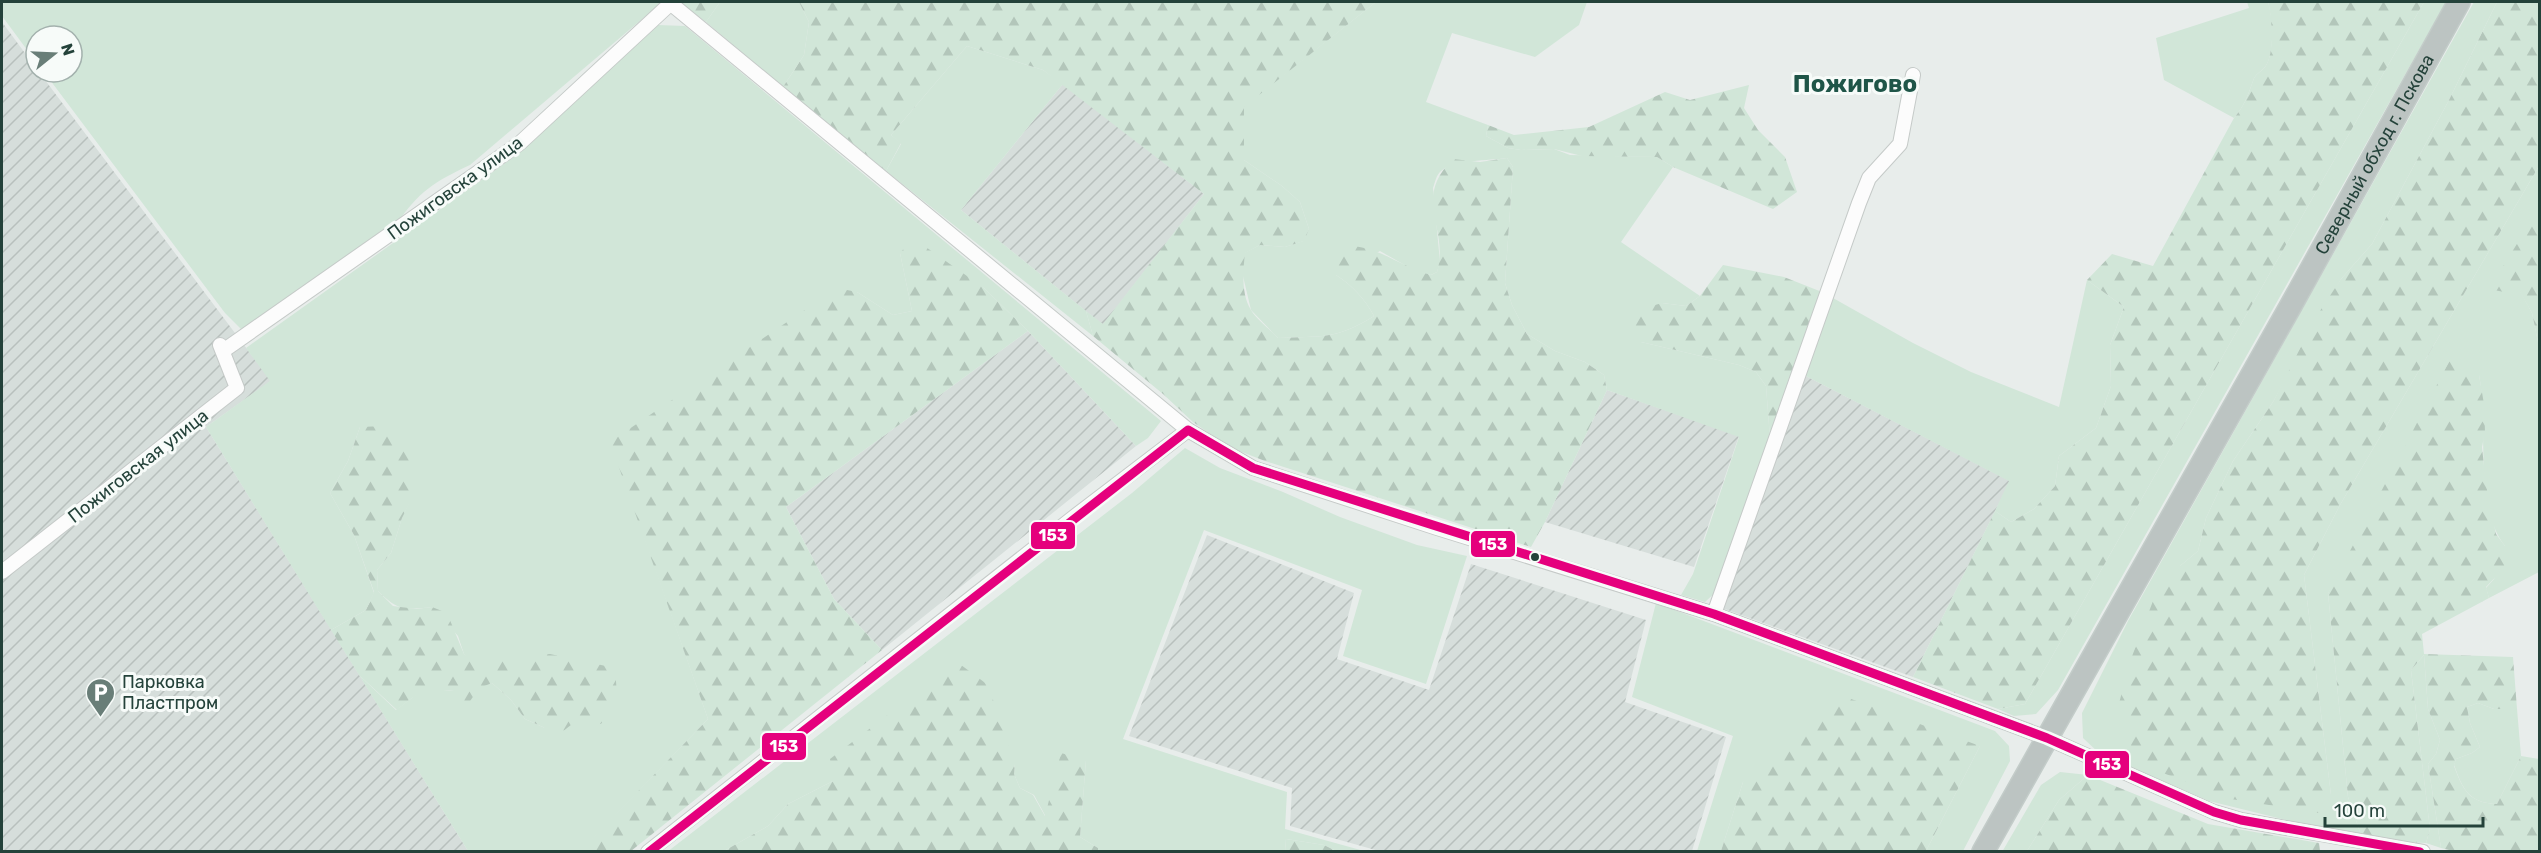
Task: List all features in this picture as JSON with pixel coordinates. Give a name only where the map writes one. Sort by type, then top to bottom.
[{"type":"highway","name":"Северный обход г. Пскова","points":[[1983,852],[2459,2]]},
{"type":"street","name":"Пожиговска улица","points":[[221,348],[520,143],[670,2]]},
{"type":"street","points":[[670,2],[1188,430],[1253,468],[1714,614],[2047,738],[2214,812],[2241,820],[2423,852]]},
{"type":"street","points":[[1714,614],[1859,203],[1869,178],[1900,144],[1913,75]]},
{"type":"street","name":"Пожиговская улица","points":[[2,572],[237,388],[221,348]]},
{"type":"street","points":[[648,852],[1188,430]]},
{"type":"shaded area","points":[[2,22],[24,52],[24,84],[48,84],[271,381],[206,427],[468,851],[2,851]]},
{"type":"shaded area","points":[[1063,84],[1204,194],[1103,325],[961,210]]},
{"type":"shaded area","points":[[1028,331],[1136,446],[882,650],[834,599],[786,507]]},
{"type":"shaded area","points":[[1802,374],[2010,481],[1913,677],[1722,608]]},
{"type":"shaded area","points":[[1607,390],[1739,436],[1694,567],[1545,522]]},
{"type":"shaded area","points":[[1207,535],[1354,593],[1337,659],[1429,690],[1471,564],[1646,620],[1625,702],[1726,737],[1692,851],[1379,851],[1290,826],[1292,788],[1129,736]]},
{"type":"green space","points":[[2,2],[661,3],[470,165],[428,189],[412,204],[396,225],[244,332],[225,313],[53,84],[84,84],[84,24],[24,24],[24,46],[2,16]]},
{"type":"green space","points":[[679,2],[720,2],[706,22]]},
{"type":"green space","points":[[720,2],[799,2],[809,22],[804,55],[783,87],[706,22]]},
{"type":"green space","points":[[799,2],[1376,2],[1244,107],[1244,160],[1282,186],[1300,202],[1309,229],[1304,241],[1285,247],[1260,245],[1245,253],[1244,290],[1254,314],[1278,338],[1328,335],[1361,324],[1374,316],[1358,293],[1336,275],[1341,246],[1366,248],[1419,271],[1431,275],[1437,272],[1440,256],[1433,201],[1441,174],[1453,159],[1480,162],[1507,158],[1513,167],[1505,283],[1512,305],[1527,334],[1555,351],[1585,362],[1604,375],[1607,390],[1531,547],[1265,461],[1229,447],[1193,422],[1093,336],[1086,311],[1103,324],[1204,194],[1043,70],[967,46],[891,135],[901,143],[886,171],[783,87],[804,55],[809,22]]},
{"type":"green space","points":[[1376,2],[1587,2],[1579,25],[1535,57],[1452,33],[1426,102],[1488,125],[1486,136],[1508,148],[1554,149],[1570,155],[1657,157],[1673,167],[1621,242],[1700,296],[1686,306],[1662,303],[1641,342],[1739,365],[1756,372],[1766,386],[1770,438],[1719,589],[1705,602],[1681,595],[1693,574],[1739,437],[1607,390],[1604,375],[1585,362],[1555,351],[1527,334],[1512,305],[1505,283],[1513,167],[1507,158],[1454,164],[1438,175],[1433,188],[1440,262],[1437,272],[1431,275],[1415,271],[1380,251],[1336,275],[1358,293],[1374,316],[1361,324],[1328,335],[1278,338],[1251,310],[1242,272],[1244,253],[1260,245],[1285,247],[1303,241],[1309,229],[1300,202],[1282,186],[1244,160],[1244,106]]},
{"type":"green space","points":[[2247,2],[2268,2],[2272,45],[2265,67],[2254,79],[2241,109],[2234,118],[2164,80],[2156,38],[2249,8]]},
{"type":"green space","points":[[2268,2],[2424,2],[2025,704],[1998,709],[1913,677],[1995,511],[2011,522],[2034,509],[2055,486],[2059,456],[2096,428],[2111,386],[2110,345],[2124,307],[2087,280],[2112,254],[2153,266],[2243,105],[2254,79],[2268,61],[2272,35]]},
{"type":"green space","points":[[2424,2],[2446,2],[2058,690],[2036,714],[2014,716],[1998,709],[2025,704]]},
{"type":"green space","points":[[2474,2],[2497,2],[2449,100],[2372,244],[2341,279],[2273,402],[2233,461],[2206,518],[2198,551],[2180,566],[2331,795],[2304,575],[2340,505],[2539,166],[2539,219],[2538,211],[2520,291],[2532,313],[2539,347],[2539,572],[2489,598],[2486,588],[2494,579],[2505,546],[2495,529],[2485,488],[2482,395],[2479,375],[2328,593],[2348,797],[2361,835],[2298,823],[2209,801],[2100,754],[2083,738],[2082,713],[2128,621]]},
{"type":"green space","points":[[2497,2],[2539,2],[2539,166],[2340,505],[2304,575],[2331,795],[2319,813],[2231,799],[2137,763],[2118,707],[2131,659],[2153,601],[2180,566],[2198,551],[2206,518],[2233,461],[2273,402],[2316,317],[2341,279],[2372,244],[2449,100]]},
{"type":"green space","points":[[658,25],[685,26],[1161,421],[1148,438],[1136,446],[1028,331],[984,288],[900,253],[912,311],[893,315],[857,292],[611,442],[708,719],[580,852],[468,851],[359,675],[396,710],[421,691],[433,689],[454,691],[492,683],[511,700],[525,719],[545,728],[464,654],[458,636],[432,607],[402,608],[378,591],[377,570],[391,553],[402,518],[413,494],[360,427],[348,461],[330,493],[354,535],[374,593],[366,610],[331,630],[206,427],[270,381],[246,348],[512,158]]},
{"type":"green space","points":[[967,46],[1043,70],[1063,84],[961,210],[1086,311],[1093,336],[886,171],[901,144],[891,135]]},
{"type":"green space","points":[[1749,85],[1744,108],[1758,130],[1785,157],[1797,192],[1773,209],[1673,167],[1657,157],[1582,156],[1554,149],[1521,150],[1508,148],[1486,136],[1488,125],[1514,135],[1589,127],[1665,92],[1690,100]]},
{"type":"green space","points":[[2538,210],[2540,219],[2539,347],[2532,313],[2520,292],[2509,293],[2489,289]]},
{"type":"green space","points":[[913,238],[984,288],[1028,331],[786,507],[834,599],[882,650],[631,851],[580,851],[708,719],[610,442],[837,288],[857,292],[893,315],[912,311],[900,253]]},
{"type":"green space","points":[[1723,265],[1784,277],[1822,292],[1770,438],[1766,386],[1756,372],[1739,365],[1641,342],[1632,332],[1638,310],[1662,303],[1686,306],[1700,296]]},
{"type":"green space","points":[[2087,280],[2124,307],[2110,345],[2111,386],[2096,428],[2059,456],[2055,486],[2034,509],[2011,522],[1995,511],[2009,481],[1802,374],[1833,298],[1913,343],[1971,372],[2059,407]]},
{"type":"green space","points":[[2452,356],[2470,365],[2479,375],[2484,404],[2485,432],[2482,447],[2486,485],[2496,534],[2505,546],[2507,565],[2486,587],[2489,598],[2422,634],[2424,654],[2513,657],[2517,709],[2494,709],[2478,703],[2467,707],[2470,723],[2480,747],[2456,759],[2454,766],[2468,794],[2480,801],[2497,804],[2521,756],[2539,759],[2539,851],[2457,852],[2441,848],[2428,764],[2436,754],[2440,740],[2428,709],[2424,655],[2411,670],[2430,829],[2426,843],[2361,835],[2348,797],[2328,593]]},
{"type":"green space","points":[[385,426],[411,459],[414,494],[402,518],[391,553],[377,570],[378,591],[393,606],[416,609],[432,607],[447,613],[464,654],[474,661],[550,654],[615,668],[617,695],[601,724],[576,721],[562,732],[545,728],[525,719],[511,700],[492,683],[479,688],[466,707],[454,691],[436,690],[417,695],[397,710],[359,675],[331,630],[366,610],[374,592],[354,535],[330,493],[348,461],[360,427]]},
{"type":"green space","points":[[1185,448],[1220,468],[1340,517],[1417,545],[1467,556],[1426,684],[1343,656],[1362,590],[1204,530],[1123,739],[1287,792],[1285,829],[1364,851],[1336,851],[1324,845],[1286,839],[1285,851],[1098,851],[1098,848],[1080,837],[1086,760],[1046,817],[1034,795],[1020,788],[1014,774],[1015,764],[833,781],[788,804],[768,826],[724,851],[667,852],[1132,493]]},
{"type":"green space","points":[[1656,603],[1995,731],[2009,746],[2010,761],[1963,851],[1926,851],[1980,746],[1743,782],[1721,851],[1697,851],[1733,736],[1632,697]]},
{"type":"green space","points":[[2424,655],[2428,709],[2440,740],[2436,754],[2428,764],[2441,848],[2426,843],[2430,829],[2411,670]]},
{"type":"green space","points":[[957,662],[988,685],[1015,764],[1014,774],[1020,788],[1033,795],[1045,816],[1061,753],[1086,760],[1080,837],[1098,848],[1098,851],[724,851],[768,826],[788,804],[833,781],[830,759]]},
{"type":"green space","points":[[1843,696],[1980,746],[1926,851],[1721,851],[1743,782]]},
{"type":"green space","points":[[2478,703],[2494,709],[2517,709],[2521,756],[2497,804],[2480,801],[2468,794],[2454,765],[2456,759],[2480,747],[2470,723],[2467,707]]},
{"type":"green space","points":[[2060,772],[2088,775],[2059,800],[2027,851],[2002,852],[2041,785]]},
{"type":"green space","points":[[2088,775],[2208,824],[2319,843],[2320,851],[2027,851],[2059,800]]},
{"type":"green space","points":[[1286,839],[1324,845],[1336,851],[1285,851]]},
{"type":"transit line","name":"153","points":[[1188,430],[1253,468],[1714,614],[2047,738],[2214,812],[2241,820],[2420,852]]},
{"type":"transit line","name":"153","points":[[649,852],[1188,430]]},
{"type":"place","name":"Парковка Пластпром","points":[[101,718]]},
{"type":"district","name":"Пожигово","points":[[1855,84]]}]
